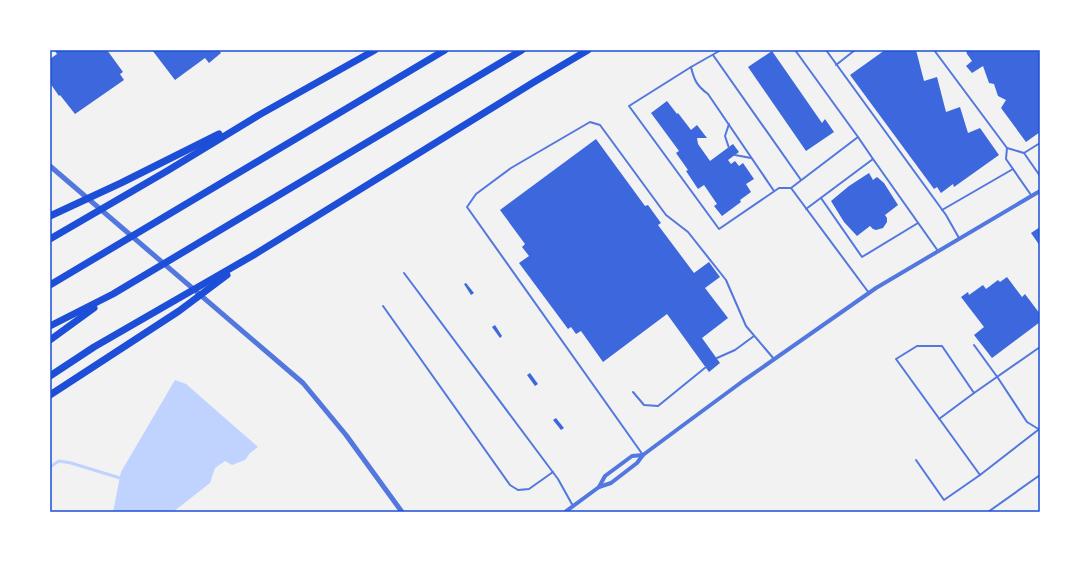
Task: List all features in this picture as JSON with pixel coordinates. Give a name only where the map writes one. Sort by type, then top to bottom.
[{"type":"highway","points":[[50,240],[259,115],[375,50]]},
{"type":"highway","points":[[50,285],[445,50]]},
{"type":"highway","points":[[50,326],[113,294],[522,50]]},
{"type":"highway","points":[[50,376],[94,347],[252,256],[588,50]]},
{"type":"highway","points":[[50,216],[259,115]]},
{"type":"highway","points":[[50,395],[179,311],[252,256]]},
{"type":"highway","points":[[50,340],[113,294]]},
{"type":"street","points":[[50,166],[303,383],[346,435],[402,512]]},
{"type":"street","points":[[564,512],[599,487],[611,483],[637,463],[643,455],[869,293],[1040,191]]},
{"type":"street","points":[[599,487],[605,476],[632,456],[643,455]]},
{"type":"lane","points":[[721,50],[629,106],[719,229],[779,188],[791,188],[858,137]]},
{"type":"lane","points":[[795,50],[938,251]]},
{"type":"lane","points":[[826,50],[942,210],[960,238]]},
{"type":"lane","points":[[836,65],[855,50]]},
{"type":"lane","points":[[934,50],[1007,148],[1024,153],[1040,176]]},
{"type":"lane","points":[[713,55],[801,180]]},
{"type":"lane","points":[[691,67],[693,78],[700,88],[708,94],[774,191]]},
{"type":"lane","points":[[643,455],[467,208],[476,194],[510,168],[590,122],[600,125],[666,215],[688,232],[726,280],[746,326],[774,360]]},
{"type":"lane","points":[[728,148],[724,136],[729,124]]},
{"type":"lane","points":[[1024,153],[1040,143]]},
{"type":"lane","points":[[1007,148],[1006,159],[1032,196]]},
{"type":"lane","points":[[735,155],[752,158]]},
{"type":"lane","points":[[806,209],[873,159]]},
{"type":"lane","points":[[942,210],[1013,169]]},
{"type":"lane","points":[[791,188],[869,293]]},
{"type":"lane","points":[[821,198],[862,256],[918,223]]},
{"type":"lane","points":[[404,273],[553,472],[573,506]]},
{"type":"lane","points":[[383,306],[510,485],[518,490],[529,489],[553,472]]},
{"type":"lane","points":[[717,358],[735,350],[754,336]]},
{"type":"lane","points":[[916,460],[944,500],[980,475],[1039,430],[1027,422],[974,345]]},
{"type":"lane","points":[[974,393],[942,346],[917,346],[896,359],[980,475]]},
{"type":"lane","points":[[939,419],[1040,347]]},
{"type":"lane","points":[[633,392],[644,405],[658,406],[706,367]]},
{"type":"lane","points":[[988,512],[1040,475]]},
{"type":"water","points":[[175,380],[186,384],[258,447],[250,453],[245,460],[232,465],[225,461],[215,468],[210,483],[173,512],[113,512],[121,472]]},
{"type":"building","points":[[54,50],[107,50],[123,72],[120,74],[124,80],[75,114],[50,83],[50,59],[57,54]]},
{"type":"building","points":[[152,50],[219,50],[221,53],[209,63],[205,58],[175,80]]},
{"type":"building","points":[[885,50],[916,50],[924,81],[937,77],[946,112],[960,107],[968,133],[980,128],[999,155],[954,187],[953,184],[941,193],[937,187],[934,189],[850,75]]},
{"type":"building","points":[[966,50],[1040,50],[1040,132],[1026,142],[1001,108],[1006,100],[998,96],[994,84],[989,83],[983,66],[972,73],[966,66],[972,61]]},
{"type":"building","points":[[772,51],[822,123],[825,119],[834,132],[806,151],[748,67]]},
{"type":"building","points":[[667,101],[691,130],[697,125],[707,138],[697,138],[698,144],[710,161],[733,144],[739,152],[728,160],[731,164],[735,161],[739,166],[743,163],[754,179],[746,184],[751,192],[740,200],[741,202],[722,216],[714,206],[717,204],[704,185],[698,189],[686,171],[688,170],[676,153],[679,151],[651,113]]},
{"type":"building","points":[[596,139],[645,206],[648,205],[661,223],[658,225],[694,273],[709,262],[720,277],[705,288],[728,318],[702,338],[720,363],[709,372],[667,314],[603,362],[581,331],[576,334],[571,327],[568,329],[519,263],[529,256],[522,247],[525,244],[500,210]]},
{"type":"building","points":[[869,173],[873,180],[877,177],[884,183],[898,205],[885,215],[887,222],[883,228],[876,230],[870,226],[857,236],[844,222],[831,201],[849,186]]},
{"type":"building","points":[[1040,227],[1040,246],[1031,233]]},
{"type":"building","points":[[1007,277],[1022,297],[1025,294],[1040,314],[1040,322],[992,358],[974,335],[984,327],[961,297],[968,292],[969,295],[983,285],[986,289],[998,280],[1000,282]]},
{"type":"building","points":[[466,283],[474,293],[471,295],[464,284]]},
{"type":"building","points":[[495,325],[502,336],[500,338],[492,327]]},
{"type":"building","points":[[530,373],[538,384],[535,386],[527,375]]},
{"type":"building","points":[[556,418],[564,428],[561,430],[553,420]]},
{"type":"waterway","points":[[50,467],[59,461],[71,463],[120,478]]}]
